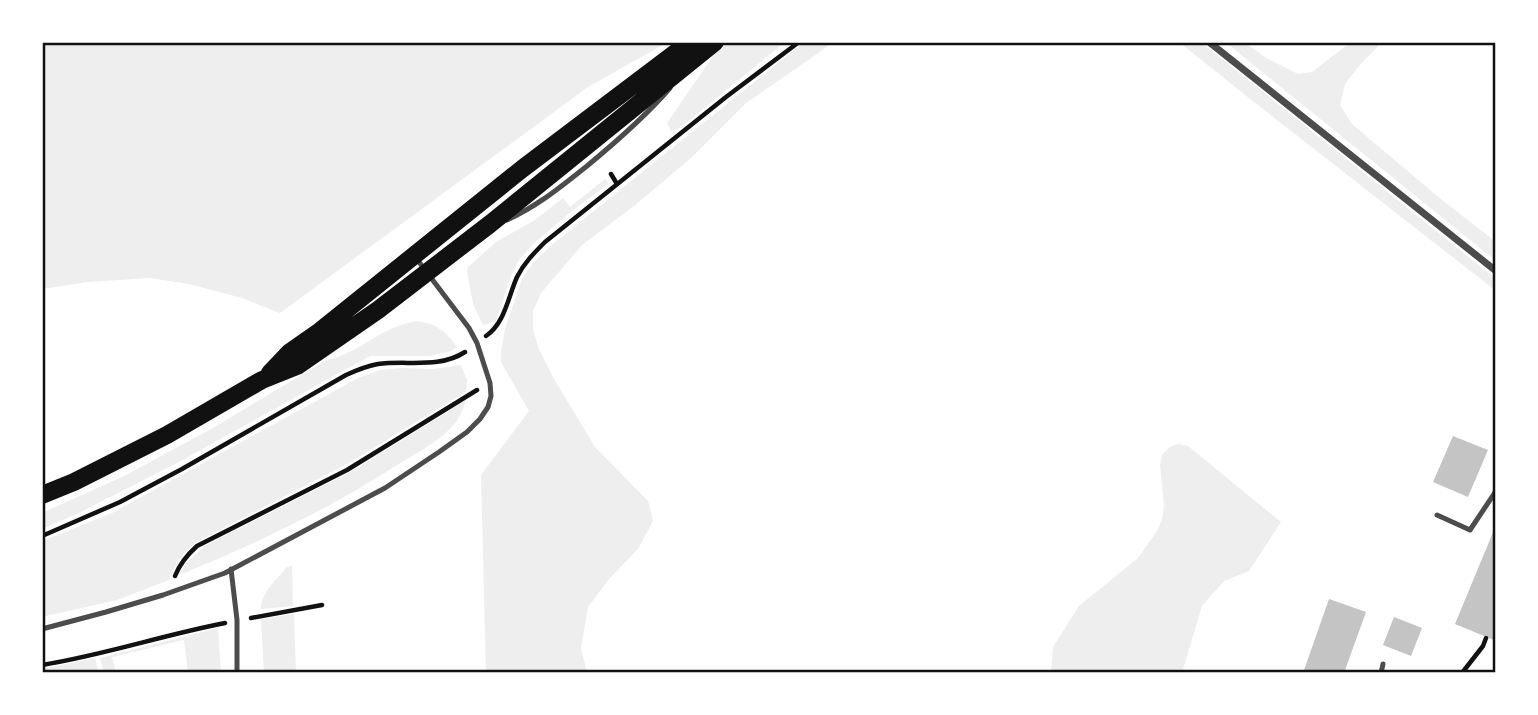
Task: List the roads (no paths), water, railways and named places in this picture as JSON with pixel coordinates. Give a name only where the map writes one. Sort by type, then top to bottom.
[{"type":"highway","points":[[262,380],[290,352],[522,169],[690,42]]},
{"type":"highway","points":[[42,495],[74,482],[167,435],[262,380],[297,366],[378,310],[490,224],[715,42]]},
{"type":"street","points":[[1209,42],[1496,271]]},
{"type":"lane","points":[[42,629],[173,591],[231,569],[385,488],[467,432],[480,419],[491,396],[490,383],[477,343],[469,328],[414,256]]},
{"type":"lane","points":[[1437,515],[1471,530],[1496,491]]},
{"type":"lane","points":[[231,569],[237,620],[237,673]]},
{"type":"lane","points":[[1381,673],[1383,664]]}]
